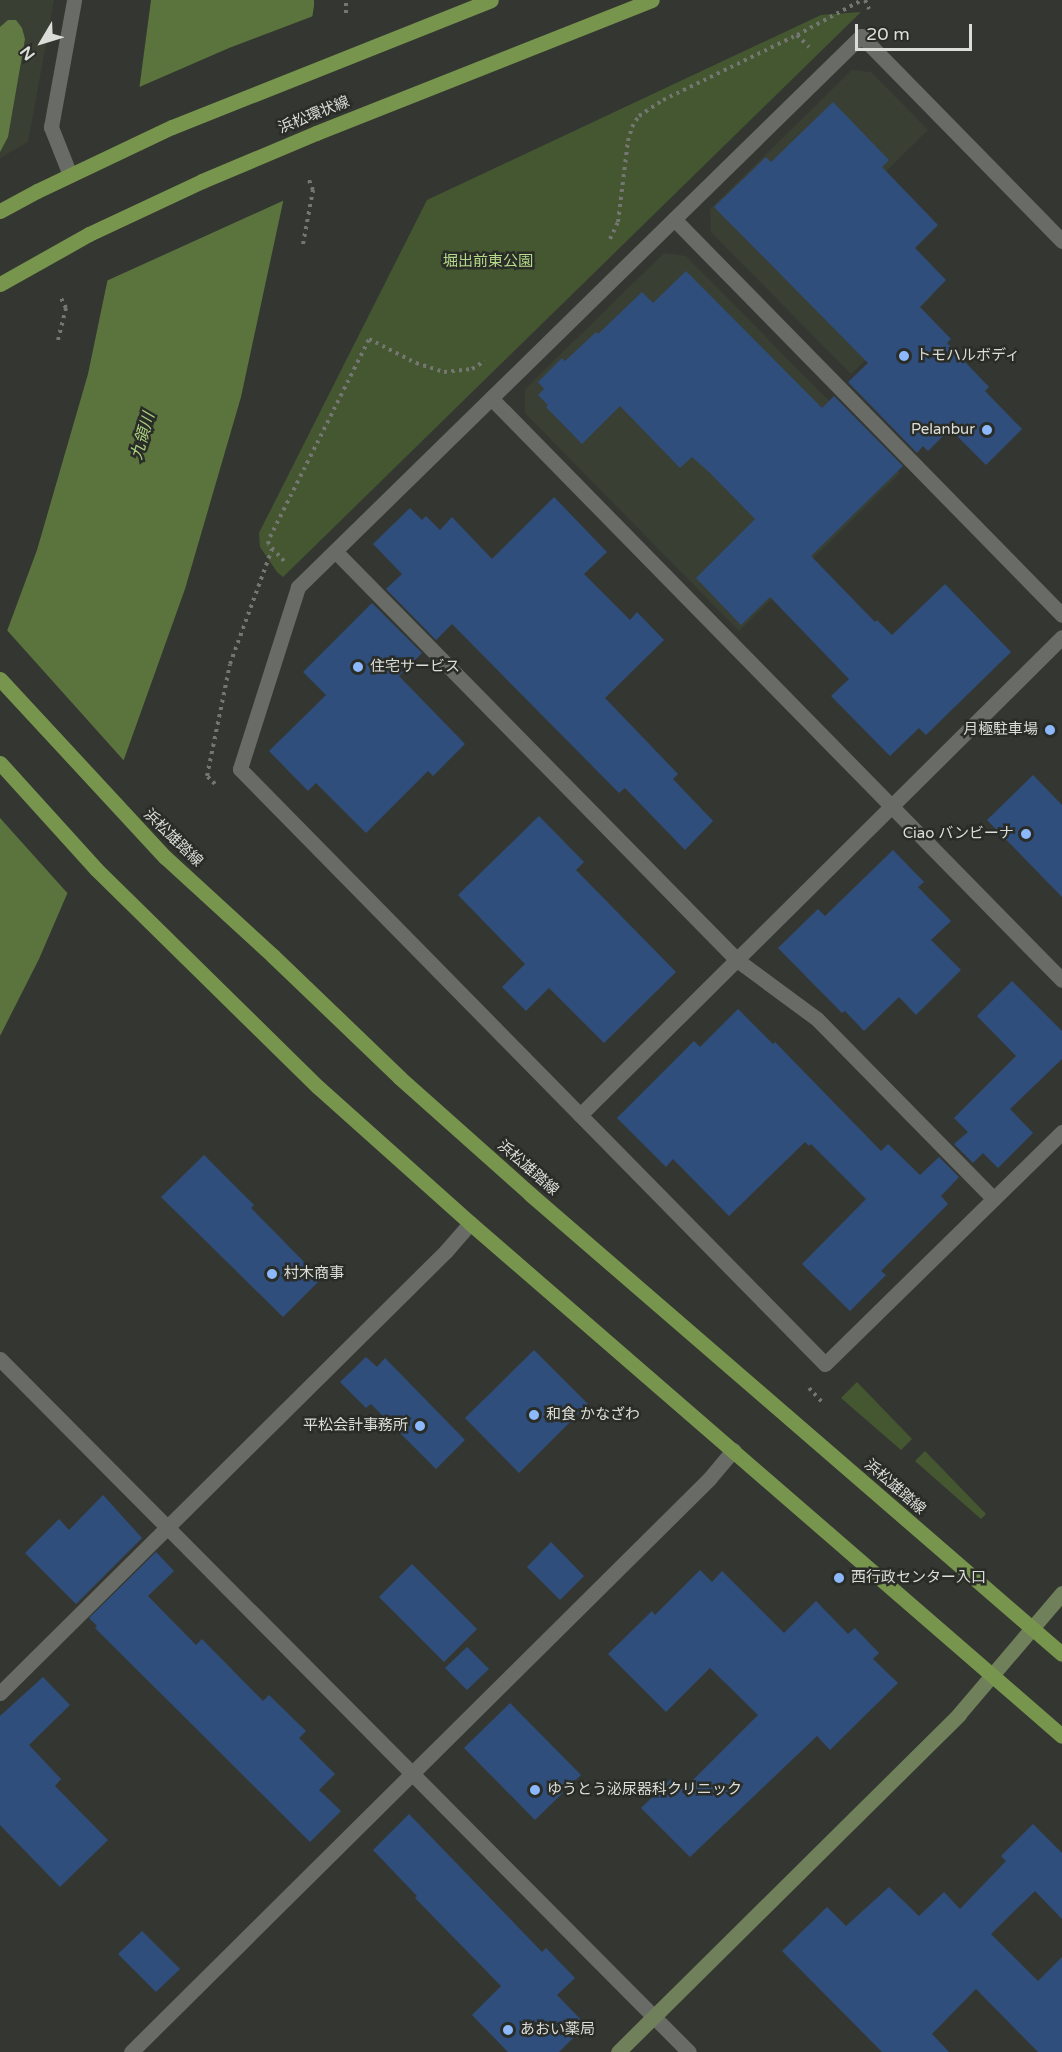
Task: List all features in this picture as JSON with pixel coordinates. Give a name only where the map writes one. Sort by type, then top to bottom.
[{"type":"main road","points":[[0,212],[96,162],[172,127],[491,0]]},
{"type":"main road","name":"浜松環状線","points":[[0,284],[89,234],[202,181],[316,133],[652,0]]},
{"type":"main road","name":"浜松雄踏線","points":[[0,679],[120,812],[165,857],[457,1129],[1062,1654]]},
{"type":"main road","points":[[0,763],[96,869],[309,1079],[470,1223],[1062,1736]]},
{"type":"street","points":[[70,175],[51,127],[74,0]]},
{"type":"street","points":[[1062,241],[861,36],[298,587],[240,769],[825,1364],[1062,1132]]},
{"type":"street","points":[[674,219],[1062,615]]},
{"type":"street","points":[[491,398],[1062,980]]},
{"type":"street","points":[[335,551],[737,960],[817,1019],[994,1199]]},
{"type":"street","points":[[580,1115],[1062,637]]},
{"type":"street","points":[[0,1693],[446,1251],[470,1223]]},
{"type":"street","points":[[0,1359],[689,2052]]},
{"type":"street","points":[[131,2052],[709,1479],[733,1450]]},
{"type":"street","points":[[618,2052],[951,1722],[1062,1593]]},
{"type":"path","points":[[346,0],[346,13]]},
{"type":"path","points":[[609,240],[616,232],[628,141],[632,127],[639,116],[663,100],[797,35],[862,0]]},
{"type":"path","points":[[303,244],[313,189],[309,180]]},
{"type":"path","points":[[58,340],[66,308],[60,296]]},
{"type":"path","points":[[304,581],[268,544],[369,339],[416,363],[444,372],[472,369],[492,355]]},
{"type":"path","points":[[207,776],[230,664],[272,549]]},
{"type":"shaded area","points":[[0,0],[54,0],[28,142],[0,158]]},
{"type":"shaded area","points":[[8,20],[16,20],[22,28],[25,39],[8,137],[0,152],[0,27]]},
{"type":"shaded area","points":[[852,70],[871,72],[928,130],[848,209],[933,295],[851,374],[711,232],[710,209]]},
{"type":"shaded area","points":[[664,253],[686,256],[900,473],[739,631],[525,413],[525,389]]},
{"type":"green space","name":"堀出前東公園","points":[[861,12],[283,577],[277,572],[260,547],[259,533],[427,200],[821,15]]},
{"type":"green space","points":[[857,1382],[912,1439],[901,1450],[841,1398]]},
{"type":"green space","points":[[925,1451],[986,1514],[981,1519],[915,1461]]},
{"type":"water","name":"九領川","points":[[151,0],[314,0],[314,6],[283,202],[241,397],[185,589],[118,776],[39,959],[0,1036],[0,650],[37,550],[88,374],[125,196]]},
{"type":"pier","points":[[316,15],[287,199],[104,282],[122,195],[137,88],[229,48]]},
{"type":"pier","points":[[5,628],[126,763],[70,896],[0,818],[0,641]]},
{"type":"building","points":[[833,102],[889,160],[882,167],[938,225],[915,248],[946,280],[920,307],[951,339],[947,343],[989,387],[985,391],[1022,429],[986,465],[950,429],[928,451],[923,446],[917,453],[848,382],[868,363],[714,207],[766,157],[771,162]]},
{"type":"building","points":[[686,271],[822,408],[834,396],[903,466],[811,556],[875,622],[877,620],[892,635],[945,584],[1011,652],[926,735],[919,728],[890,756],[831,696],[849,679],[770,597],[741,625],[696,578],[755,519],[692,457],[680,468],[620,406],[582,444],[546,407],[548,405],[538,395],[544,389],[538,382],[562,358],[565,361],[596,332],[598,334],[642,292],[653,303]]},
{"type":"building","points":[[554,497],[607,552],[584,574],[630,620],[637,612],[664,640],[605,698],[678,774],[673,779],[713,821],[685,850],[625,788],[619,793],[452,624],[436,640],[386,589],[402,574],[373,544],[410,508],[422,520],[426,516],[440,530],[452,517],[492,559]]},
{"type":"building","points":[[372,603],[422,653],[399,676],[465,744],[433,776],[428,771],[366,833],[316,783],[308,791],[269,751],[326,695],[303,672]]},
{"type":"building","name":"Ciao バンビーナ","points":[[1033,775],[1062,805],[1062,897],[987,820]]},
{"type":"building","points":[[539,816],[584,862],[576,870],[676,972],[604,1043],[549,988],[526,1011],[502,987],[525,964],[458,895]]},
{"type":"building","points":[[893,850],[924,882],[918,887],[951,921],[931,940],[961,970],[916,1015],[899,997],[864,1031],[845,1011],[842,1013],[778,948],[818,909],[825,916]]},
{"type":"building","points":[[1012,981],[1062,1031],[1062,1059],[1010,1109],[1033,1133],[998,1168],[983,1153],[973,1163],[954,1144],[968,1132],[954,1118],[1016,1056],[977,1016]]},
{"type":"building","points":[[738,1009],[773,1044],[775,1042],[881,1151],[888,1144],[920,1175],[939,1157],[959,1177],[941,1196],[948,1204],[881,1271],[886,1275],[850,1311],[802,1264],[866,1199],[811,1144],[809,1146],[805,1142],[729,1216],[673,1159],[666,1167],[617,1118],[694,1041],[700,1047]]},
{"type":"building","points":[[204,1155],[254,1205],[251,1208],[309,1267],[307,1270],[318,1282],[283,1317],[161,1197]]},
{"type":"building","name":"和食 かなざわ","points":[[534,1350],[588,1404],[519,1473],[465,1418]]},
{"type":"building","points":[[366,1357],[377,1367],[385,1358],[465,1440],[436,1469],[371,1404],[366,1408],[340,1382]]},
{"type":"building","points":[[103,1495],[142,1538],[76,1604],[25,1553],[59,1519],[69,1530]]},
{"type":"building","points":[[551,1542],[584,1576],[560,1600],[527,1567]]},
{"type":"building","points":[[156,1552],[174,1571],[148,1596],[196,1645],[202,1639],[263,1701],[269,1695],[306,1731],[299,1738],[335,1774],[319,1790],[341,1811],[310,1842],[95,1628],[97,1626],[89,1618]]},
{"type":"building","points":[[412,1564],[477,1629],[444,1662],[379,1597]]},
{"type":"building","points":[[700,1570],[712,1582],[722,1571],[784,1633],[816,1601],[848,1634],[855,1628],[879,1653],[873,1659],[898,1683],[830,1750],[817,1736],[690,1857],[641,1808],[671,1779],[683,1790],[758,1715],[710,1668],[666,1712],[608,1654],[652,1611],[655,1615]]},
{"type":"building","points":[[467,1647],[489,1669],[467,1690],[445,1668]]},
{"type":"building","points":[[43,1677],[70,1705],[29,1745],[61,1779],[55,1786],[108,1840],[60,1887],[0,1825],[0,1716]]},
{"type":"building","name":"ゆうとう泌尿器科クリニック","points":[[510,1703],[581,1775],[535,1820],[464,1748]]},
{"type":"building","points":[[409,1814],[542,1952],[546,1948],[575,1978],[557,1995],[586,2025],[559,2052],[508,2052],[472,2015],[501,1986],[415,1898],[417,1896],[373,1850]]},
{"type":"building","points":[[1033,1824],[1062,1853],[1062,1919],[1035,1891],[991,1934],[1038,1981],[1062,1957],[1062,2052],[1038,2052],[976,1989],[932,2034],[949,2052],[882,2052],[782,1951],[827,1907],[846,1926],[889,1887],[919,1916],[944,1892],[960,1909],[1006,1861],[1001,1856]]},
{"type":"building","points":[[142,1931],[180,1969],[156,1992],[118,1954]]},
{"type":"place","name":"トモハルボディ","points":[[904,356]]},
{"type":"place","name":"Pelanbur","points":[[987,430]]},
{"type":"place","name":"住宅サービス","points":[[358,667]]},
{"type":"place","name":"月極駐車場","points":[[1050,730]]},
{"type":"place","name":"Ciao バンビーナ","points":[[1026,834]]},
{"type":"place","name":"村木商事","points":[[272,1274]]},
{"type":"place","name":"和食 かなざわ","points":[[534,1415]]},
{"type":"place","name":"平松会計事務所","points":[[420,1426]]},
{"type":"place","name":"西行政センター入口","points":[[839,1578]]},
{"type":"place","name":"ゆうとう泌尿器科クリニック","points":[[535,1790]]},
{"type":"place","name":"あおい薬局","points":[[508,2030]]}]
